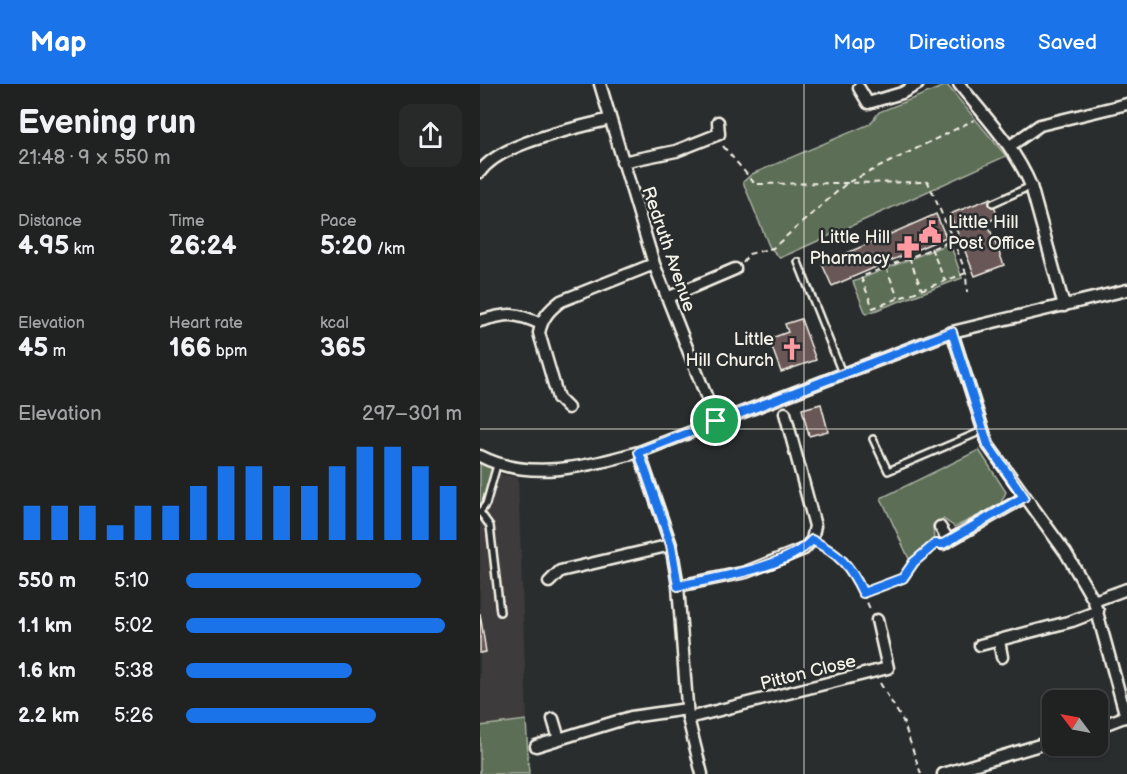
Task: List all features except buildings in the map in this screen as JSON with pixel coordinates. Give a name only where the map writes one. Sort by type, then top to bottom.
[{"type":"street","name":"Redruth Avenue","points":[[600,84],[654,264],[716,421]]},
{"type":"street","points":[[859,88],[867,106],[902,93],[918,84]]},
{"type":"street","points":[[959,84],[1010,146],[1031,186],[1064,306]]},
{"type":"street","points":[[1010,146],[1040,125],[1127,104]]},
{"type":"street","points":[[481,167],[512,149],[610,119]]},
{"type":"street","points":[[622,162],[676,151],[719,134],[718,122]]},
{"type":"street","points":[[568,408],[558,398],[539,333],[540,324],[549,310],[561,301],[654,264]]},
{"type":"street","points":[[667,298],[735,269]]},
{"type":"street","points":[[480,456],[497,465],[562,470],[639,452],[952,332],[1127,290]]},
{"type":"street","points":[[480,321],[504,314],[519,314],[540,324]]},
{"type":"street","points":[[952,332],[988,445],[1066,553],[1096,606],[1126,717],[1108,723]]},
{"type":"street","points":[[678,586],[746,572],[804,549],[812,540],[815,526],[785,413]]},
{"type":"street","points":[[639,452],[671,545],[678,586],[687,713],[702,774]]},
{"type":"street","points":[[940,527],[946,542],[1024,497]]},
{"type":"street","points":[[549,582],[556,566],[671,545]]},
{"type":"street","points":[[981,645],[1072,621],[1127,589]]},
{"type":"street","name":"Pitton Close","points":[[536,746],[631,717],[687,713],[888,668],[877,620]]},
{"type":"street","points":[[999,641],[1002,657]]},
{"type":"street","points":[[554,719],[559,739]]},
{"type":"street","points":[[943,774],[1042,744]]},
{"type":"lane","points":[[993,203],[1031,186]]},
{"type":"lane","points":[[798,262],[842,373]]},
{"type":"lane","points":[[873,439],[888,471],[982,430]]},
{"type":"lane","points":[[497,465],[486,504],[480,512],[490,526],[500,612]]},
{"type":"path","points":[[735,269],[740,269],[749,254],[773,248],[847,183],[984,115]]},
{"type":"path","points":[[719,134],[724,150],[755,184],[928,182],[966,273],[967,292]]},
{"type":"path","points":[[953,240],[861,278],[873,308],[966,273]]},
{"type":"path","points":[[931,248],[945,281]]},
{"type":"path","points":[[909,257],[922,290]]},
{"type":"path","points":[[886,267],[898,298]]},
{"type":"path","points":[[812,540],[834,552],[852,570],[877,620]]},
{"type":"path","points":[[863,593],[903,578],[914,562],[935,544],[946,542]]},
{"type":"path","points":[[874,672],[903,721],[921,774]]},
{"type":"shaded area","points":[[480,465],[503,475],[518,477],[529,774],[480,774]]},
{"type":"green space","points":[[947,85],[1006,156],[780,258],[769,246],[743,182],[752,174],[870,124],[879,112]]},
{"type":"green space","points":[[950,243],[962,278],[866,314],[853,282]]},
{"type":"green space","points":[[979,450],[1006,492],[1000,505],[955,527],[943,519],[933,525],[934,541],[910,561],[881,498]]},
{"type":"green space","points":[[480,456],[497,465],[486,504],[480,512]]},
{"type":"green space","points":[[526,720],[529,774],[480,774],[480,726]]},
{"type":"place","name":"Little Hill Post Office","points":[[930,232]]},
{"type":"place","name":"Little Hill Pharmacy","points":[[908,247]]},
{"type":"place","name":"Little Hill Church","points":[[792,349]]},
{"type":"route","points":[[952,332],[988,445],[1024,497],[943,544],[935,544],[914,562],[903,578],[863,593],[852,570],[834,552],[812,540],[804,549],[746,572],[678,586],[671,545],[639,452],[716,421],[952,332]]}]
